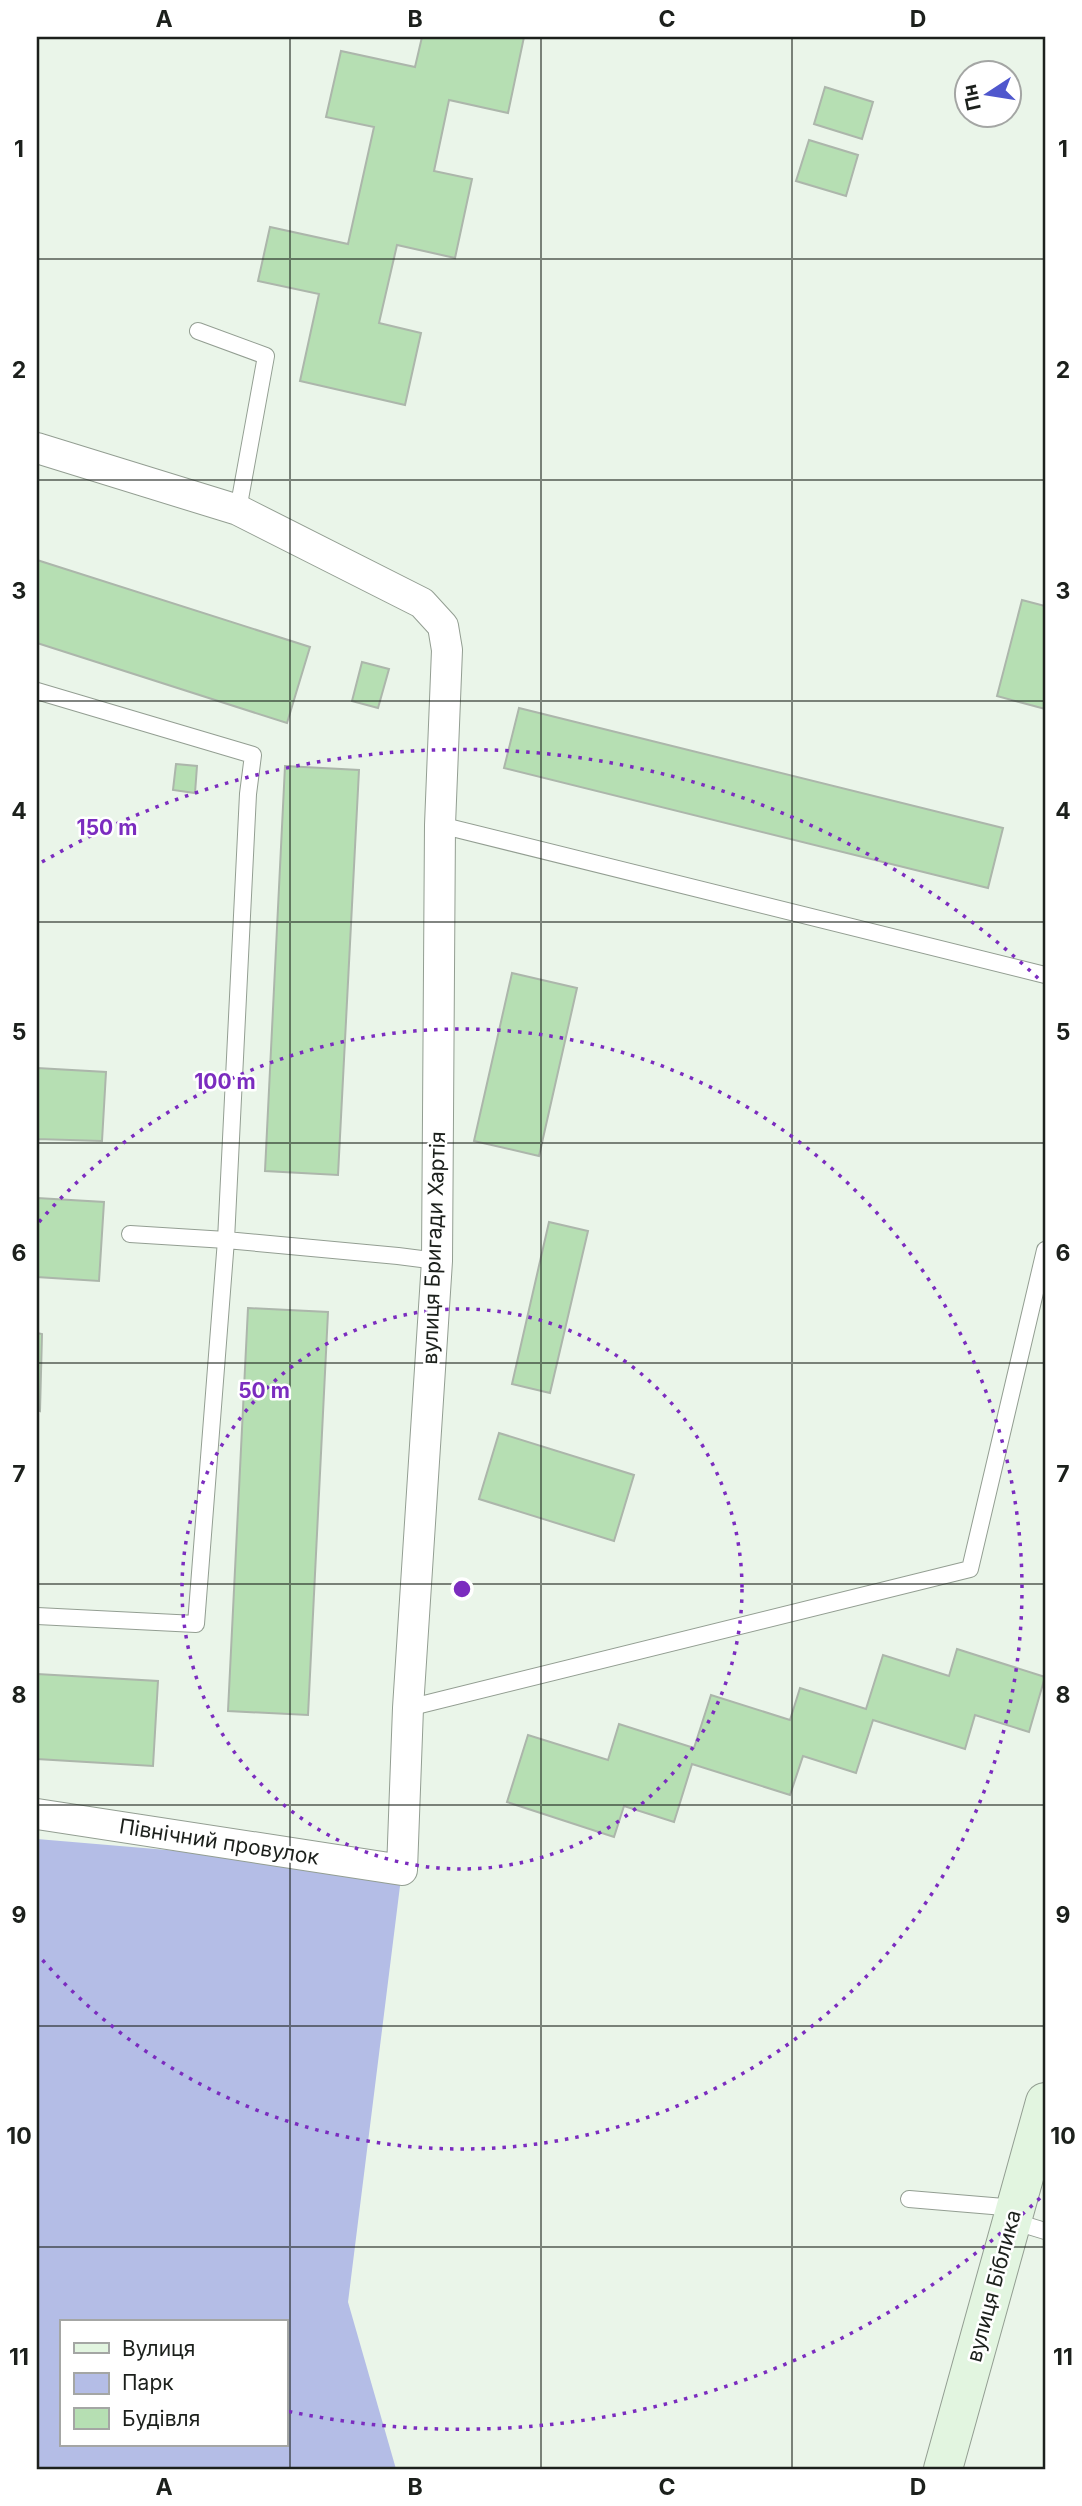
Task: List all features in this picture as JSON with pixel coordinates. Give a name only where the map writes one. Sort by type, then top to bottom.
[{"type":"street","points":[[37,448],[238,510]]},
{"type":"street","name":"вулиця Бригади Хартія","points":[[238,510],[422,603],[443,626],[447,650],[440,825],[437,1261],[408,1708],[402,1870]]},
{"type":"street","name":"Північний провулок","points":[[37,1814],[402,1870]]},
{"type":"street","name":"вулиця Біблика","points":[[943,2469],[1024,2220],[1045,2102]]},
{"type":"lane","points":[[198,331],[266,356],[238,510]]},
{"type":"lane","points":[[37,691],[253,755],[248,794],[226,1240],[196,1624],[37,1616]]},
{"type":"lane","points":[[440,825],[1045,975]]},
{"type":"lane","points":[[130,1234],[226,1240],[437,1261]]},
{"type":"lane","points":[[408,1708],[970,1569],[1045,1250]]},
{"type":"lane","points":[[909,2199],[1024,2220]]},
{"type":"green space","points":[[37,1839],[402,1870],[348,2302],[396,2469],[37,2469]]},
{"type":"building","points":[[422,37],[524,37],[508,113],[449,100],[434,171],[472,179],[455,258],[397,245],[379,323],[421,333],[405,405],[300,381],[319,294],[258,281],[270,227],[348,244],[374,127],[326,117],[341,51],[415,67]]},
{"type":"building","points":[[825,87],[873,102],[862,139],[814,124]]},
{"type":"building","points":[[809,140],[858,155],[846,196],[796,181]]},
{"type":"building","points":[[37,560],[310,647],[287,723],[37,643]]},
{"type":"building","points":[[1022,600],[1045,606],[1045,709],[997,696]]},
{"type":"building","points":[[362,662],[389,669],[378,708],[352,701]]},
{"type":"building","points":[[519,708],[1003,828],[988,888],[504,768]]},
{"type":"building","points":[[176,764],[197,766],[195,793],[173,790]]},
{"type":"building","points":[[285,766],[359,770],[338,1175],[265,1171]]},
{"type":"building","points":[[512,973],[577,988],[539,1156],[474,1141]]},
{"type":"building","points":[[37,1068],[106,1072],[102,1141],[37,1139]]},
{"type":"building","points":[[37,1198],[104,1202],[99,1281],[37,1277]]},
{"type":"building","points":[[549,1222],[588,1231],[550,1393],[512,1384]]},
{"type":"building","points":[[248,1308],[328,1312],[308,1715],[228,1711]]},
{"type":"building","points":[[37,1333],[42,1334],[40,1411],[37,1410]]},
{"type":"building","points":[[499,1433],[634,1475],[614,1541],[479,1499]]},
{"type":"building","points":[[957,1649],[1045,1677],[1029,1732],[975,1715],[965,1749],[873,1720],[856,1773],[803,1756],[790,1795],[692,1764],[674,1822],[624,1806],[614,1837],[507,1802],[528,1735],[608,1760],[619,1724],[694,1748],[711,1695],[790,1720],[800,1688],[866,1709],[883,1655],[949,1676]]},
{"type":"building","points":[[37,1674],[158,1681],[153,1766],[37,1759]]}]
